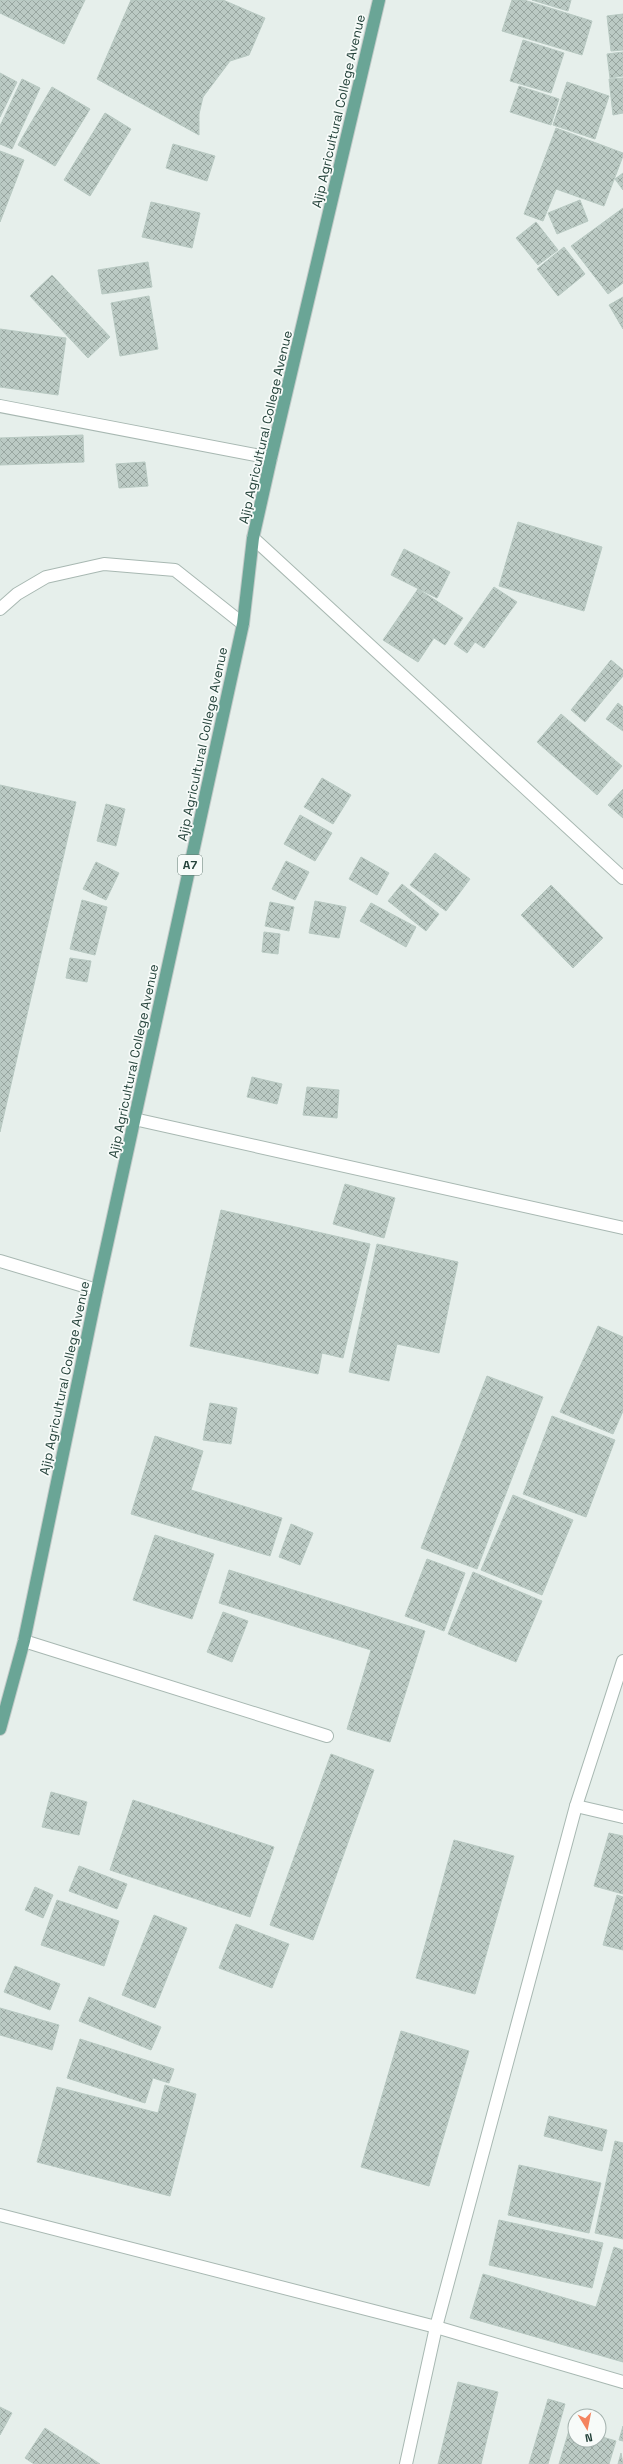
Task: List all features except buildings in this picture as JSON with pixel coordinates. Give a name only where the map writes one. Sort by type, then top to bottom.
[{"type":"main road","name":"Ajip Agricultural College Avenue","points":[[0,1729],[24,1641],[97,1290],[243,624],[253,538],[379,0]]},
{"type":"street","points":[[0,406],[271,458]]},
{"type":"street","points":[[253,538],[623,878]]},
{"type":"street","points":[[0,609],[17,594],[46,577],[104,564],[175,570],[243,624]]},
{"type":"street","points":[[134,1119],[623,1228]]},
{"type":"street","points":[[0,1262],[97,1290]]},
{"type":"street","points":[[24,1641],[327,1736]]},
{"type":"street","points":[[406,2464],[436,2327],[576,1806],[623,1661]]},
{"type":"street","points":[[576,1806],[623,1817]]},
{"type":"street","points":[[0,2215],[436,2327],[623,2382]]}]
